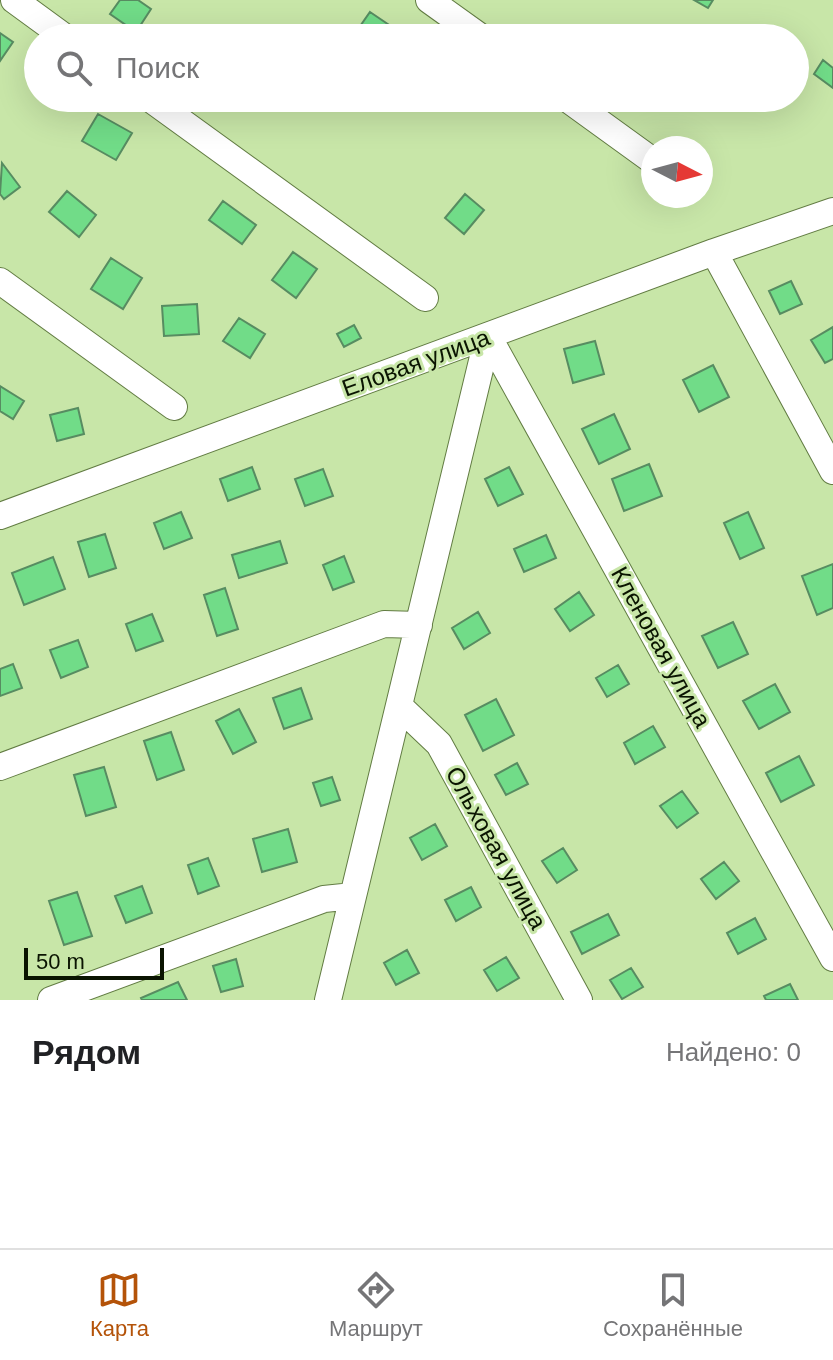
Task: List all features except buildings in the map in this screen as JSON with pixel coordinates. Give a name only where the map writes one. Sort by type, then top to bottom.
[{"type":"street","points":[[14,0],[47,24]]},
{"type":"street","points":[[429,0],[462,24]]},
{"type":"street","points":[[168,112],[425,298]]},
{"type":"street","points":[[585,112],[641,152]]},
{"type":"street","name":"Еловая улица","points":[[0,516],[714,252],[833,211]]},
{"type":"street","points":[[714,252],[833,471]]},
{"type":"street","points":[[0,281],[174,407]]},
{"type":"street","points":[[328,1000],[488,336]]},
{"type":"street","name":"Кленовая улица","points":[[488,336],[833,958]]},
{"type":"street","points":[[0,767],[384,624],[419,625]]},
{"type":"street","name":"Ольховая улица","points":[[399,706],[439,744],[579,1000]]},
{"type":"street","points":[[51,1000],[324,899],[353,896]]}]
